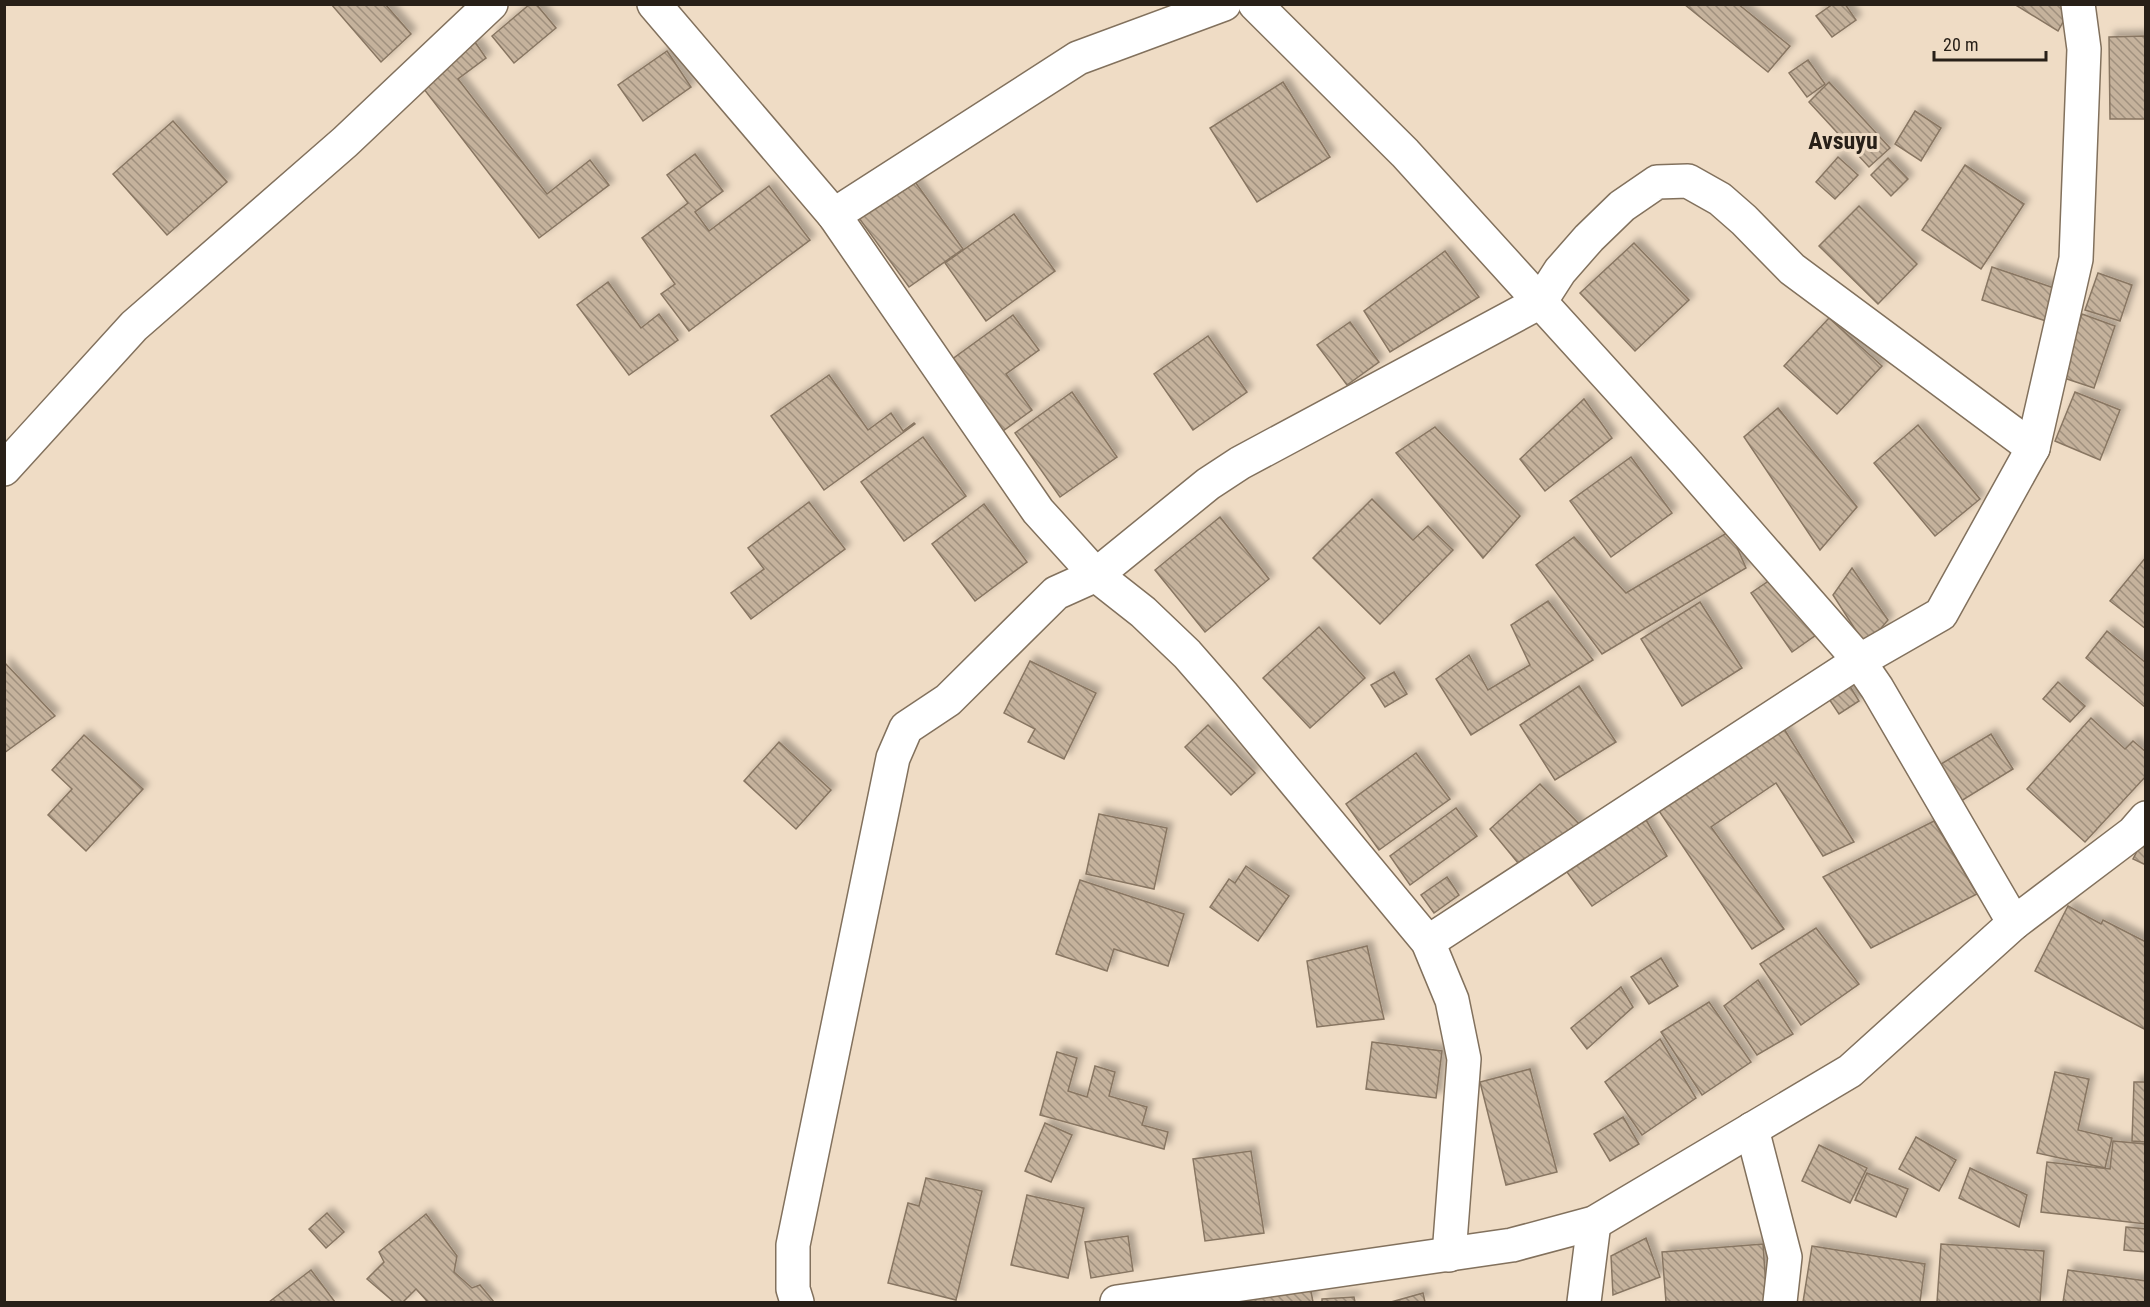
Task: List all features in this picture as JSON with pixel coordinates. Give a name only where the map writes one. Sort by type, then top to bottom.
[{"type":"street","points":[[4,469],[135,326],[345,142],[491,4]]},
{"type":"street","points":[[654,4],[834,215],[1038,511],[1096,575],[1143,612],[1201,670],[1428,942],[1452,1000],[1464,1059],[1449,1255]]},
{"type":"street","points":[[834,215],[1078,58],[1224,4]]},
{"type":"street","points":[[1255,4],[1405,153],[1683,459],[1859,661],[2014,923]]},
{"type":"street","points":[[1428,942],[1859,661],[1941,614],[2033,448],[2076,259],[2084,49],[2078,4]]},
{"type":"street","points":[[797,1302],[793,1289],[793,1245],[893,758],[906,728],[948,700],[1056,593],[1096,575],[1208,484],[1240,463],[1540,302],[1560,271],[1589,238],[1622,206],[1657,182],[1689,181],[1720,199],[1792,269],[2033,448]]},
{"type":"street","points":[[1118,1302],[1512,1245],[1594,1223],[1850,1071],[2014,923],[2133,834],[2145,818]]},
{"type":"street","points":[[1752,1129],[1785,1257],[1780,1302]]},
{"type":"street","points":[[1584,1302],[1594,1223]]},
{"type":"building","points":[[331,4],[385,4],[411,34],[381,62]]},
{"type":"building","points":[[530,4],[536,4],[556,28],[514,63],[492,36]]},
{"type":"building","points":[[1684,4],[1738,4],[1790,46],[1768,72]]},
{"type":"building","points":[[1833,4],[1845,4],[1856,20],[1832,37],[1816,16]]},
{"type":"building","points":[[2014,4],[2073,4],[2058,31]]},
{"type":"building","points":[[2145,36],[2146,119],[2110,119],[2109,37]]},
{"type":"building","points":[[475,42],[486,58],[458,79],[547,194],[590,160],[609,185],[539,238],[420,84]]},
{"type":"building","points":[[667,51],[691,87],[643,121],[618,85]]},
{"type":"building","points":[[1808,60],[1825,84],[1807,97],[1789,73]]},
{"type":"building","points":[[1283,82],[1330,157],[1257,202],[1210,128]]},
{"type":"building","points":[[1829,82],[1890,148],[1869,167],[1809,102]]},
{"type":"building","points":[[1915,111],[1941,128],[1921,161],[1895,144]]},
{"type":"building","points":[[173,121],[227,182],[167,235],[113,174]]},
{"type":"building","points":[[695,154],[723,191],[695,212],[709,231],[769,186],[810,240],[689,331],[661,294],[675,284],[642,238],[688,203],[667,175]]},
{"type":"building","points":[[1838,157],[1858,175],[1835,199],[1816,182]]},
{"type":"building","points":[[1888,158],[1908,179],[1891,196],[1871,175]]},
{"type":"building","points":[[1965,165],[2024,204],[1981,269],[1922,230]]},
{"type":"building","points":[[913,179],[963,249],[909,287],[859,218]]},
{"type":"building","points":[[1859,206],[1917,264],[1878,304],[1819,246]]},
{"type":"building","points":[[1014,214],[1055,271],[986,321],[945,263]]},
{"type":"building","points":[[1634,243],[1689,300],[1635,351],[1580,293]]},
{"type":"building","points":[[1445,251],[1479,297],[1390,352],[1364,311]]},
{"type":"building","points":[[1992,267],[2057,289],[2046,321],[1982,300]]},
{"type":"building","points":[[2098,273],[2132,285],[2120,321],[2085,310]]},
{"type":"building","points":[[608,282],[641,328],[659,314],[678,340],[629,375],[577,305]]},
{"type":"building","points":[[2082,314],[2115,326],[2094,388],[2061,377]]},
{"type":"building","points":[[1013,315],[1039,350],[1006,374],[1032,410],[1003,431],[951,360]]},
{"type":"building","points":[[1829,318],[1882,366],[1837,414],[1784,366]]},
{"type":"building","points":[[1350,322],[1379,362],[1347,385],[1317,345]]},
{"type":"building","points":[[1208,336],[1247,392],[1193,430],[1154,374]]},
{"type":"building","points":[[829,375],[868,430],[891,413],[903,431],[915,424],[824,490],[771,416]]},
{"type":"building","points":[[1072,392],[1117,457],[1060,497],[1015,433]]},
{"type":"building","points":[[2075,392],[2120,410],[2100,460],[2055,441]]},
{"type":"building","points":[[1584,399],[1612,438],[1545,491],[1520,459]]},
{"type":"building","points":[[1778,408],[1857,507],[1820,550],[1744,437]]},
{"type":"building","points":[[1918,425],[1980,499],[1935,536],[1874,463]]},
{"type":"building","points":[[1435,427],[1520,516],[1483,558],[1396,453]]},
{"type":"building","points":[[923,437],[966,496],[904,541],[861,482]]},
{"type":"building","points":[[1631,457],[1672,513],[1611,557],[1570,501]]},
{"type":"building","points":[[1372,499],[1413,540],[1428,526],[1453,550],[1380,624],[1313,558]]},
{"type":"building","points":[[809,502],[845,549],[751,619],[731,593],[764,569],[748,548]]},
{"type":"building","points":[[984,504],[1027,562],[975,601],[932,544]]},
{"type":"building","points":[[1220,517],[1269,579],[1205,632],[1155,570]]},
{"type":"building","points":[[1730,531],[1746,568],[1602,654],[1536,565],[1574,537],[1626,593]]},
{"type":"building","points":[[2146,557],[2146,629],[2110,601]]},
{"type":"building","points":[[1852,568],[1888,620],[1866,646],[1833,595]]},
{"type":"building","points":[[1776,576],[1816,635],[1792,652],[1751,593]]},
{"type":"building","points":[[1548,601],[1593,660],[1471,735],[1436,679],[1469,655],[1488,690],[1530,665],[1511,625]]},
{"type":"building","points":[[1700,602],[1742,668],[1682,706],[1641,639]]},
{"type":"building","points":[[1319,627],[1365,678],[1310,728],[1263,678]]},
{"type":"building","points":[[2107,631],[2146,663],[2146,708],[2086,658]]},
{"type":"building","points":[[1030,661],[1096,693],[1064,759],[1028,742],[1035,729],[1004,713]]},
{"type":"building","points":[[4,662],[55,716],[4,753]]},
{"type":"building","points":[[1394,672],[1407,694],[1385,707],[1371,685]]},
{"type":"building","points":[[1846,680],[1859,701],[1839,714],[1825,693]]},
{"type":"building","points":[[2058,682],[2085,706],[2070,722],[2043,699]]},
{"type":"building","points":[[1579,686],[1616,742],[1555,780],[1520,725]]},
{"type":"building","points":[[2091,718],[2125,749],[2133,741],[2146,752],[2146,776],[2085,842],[2027,789]]},
{"type":"building","points":[[1781,724],[1854,842],[1823,856],[1776,783],[1711,827],[1784,929],[1752,949],[1655,805]]},
{"type":"building","points":[[1208,725],[1255,773],[1231,795],[1185,747]]},
{"type":"building","points":[[1991,734],[2013,769],[1953,806],[1931,770]]},
{"type":"building","points":[[84,735],[143,789],[86,851],[48,815],[72,789],[52,770]]},
{"type":"building","points":[[779,742],[831,790],[796,829],[744,781]]},
{"type":"building","points":[[1416,753],[1450,799],[1379,850],[1346,804]]},
{"type":"building","points":[[1540,784],[1582,827],[1523,869],[1490,829]]},
{"type":"building","points":[[1456,808],[1477,836],[1410,885],[1390,856]]},
{"type":"building","points":[[1642,813],[1667,856],[1592,906],[1564,868]]},
{"type":"building","points":[[1099,814],[1167,828],[1154,889],[1086,874]]},
{"type":"building","points":[[1934,821],[1977,894],[1871,948],[1823,877]]},
{"type":"building","points":[[2146,834],[2146,865],[2133,859]]},
{"type":"building","points":[[1246,866],[1289,896],[1258,941],[1210,907],[1229,879],[1235,883]]},
{"type":"building","points":[[1447,877],[1459,895],[1434,913],[1421,895]]},
{"type":"building","points":[[1080,880],[1184,914],[1168,966],[1114,949],[1107,971],[1056,954]]},
{"type":"building","points":[[2068,906],[2101,924],[2103,920],[2146,942],[2146,1030],[2035,971]]},
{"type":"building","points":[[1816,928],[1859,984],[1801,1025],[1760,964]]},
{"type":"building","points":[[1367,946],[1384,1019],[1317,1027],[1307,961]]},
{"type":"building","points":[[1661,958],[1678,986],[1649,1004],[1631,977]]},
{"type":"building","points":[[1758,980],[1793,1034],[1757,1055],[1724,1006]]},
{"type":"building","points":[[1621,987],[1633,1007],[1587,1049],[1571,1028]]},
{"type":"building","points":[[1709,1002],[1751,1062],[1702,1095],[1661,1032]]},
{"type":"building","points":[[1660,1039],[1696,1098],[1642,1135],[1605,1082]]},
{"type":"building","points":[[1372,1042],[1442,1051],[1436,1098],[1366,1089]]},
{"type":"building","points":[[1057,1052],[1077,1058],[1068,1091],[1087,1097],[1095,1066],[1115,1072],[1109,1096],[1147,1107],[1142,1125],[1168,1132],[1164,1149],[1040,1115]]},
{"type":"building","points":[[1530,1069],[1557,1172],[1506,1185],[1480,1082]]},
{"type":"building","points":[[2055,1072],[2089,1079],[2078,1130],[2112,1138],[2105,1168],[2037,1153]]},
{"type":"building","points":[[2134,1082],[2146,1082],[2146,1142],[2132,1141]]},
{"type":"building","points":[[1623,1117],[1639,1144],[1610,1161],[1594,1134]]},
{"type":"building","points":[[1045,1123],[1072,1135],[1051,1182],[1025,1171]]},
{"type":"building","points":[[1916,1137],[1956,1160],[1939,1191],[1899,1169]]},
{"type":"building","points":[[2113,1141],[2146,1144],[2146,1224],[2041,1212],[2047,1162],[2110,1169]]},
{"type":"building","points":[[1819,1145],[1867,1168],[1850,1203],[1802,1181]]},
{"type":"building","points":[[1251,1151],[1264,1233],[1205,1241],[1193,1159]]},
{"type":"building","points":[[1970,1168],[2027,1195],[2019,1227],[1959,1198]]},
{"type":"building","points":[[1867,1173],[1908,1189],[1896,1217],[1855,1200]]},
{"type":"building","points":[[926,1178],[982,1191],[956,1300],[888,1283],[908,1203],[919,1206]]},
{"type":"building","points":[[1027,1195],[1084,1208],[1068,1278],[1011,1265]]},
{"type":"building","points":[[327,1213],[344,1232],[326,1248],[309,1229]]},
{"type":"building","points":[[426,1214],[457,1256],[454,1272],[472,1288],[480,1285],[494,1302],[425,1302],[427,1301],[416,1289],[403,1302],[394,1302],[367,1279],[384,1262],[379,1252]]},
{"type":"building","points":[[2126,1227],[2146,1229],[2146,1252],[2124,1250]]},
{"type":"building","points":[[1128,1236],[1133,1271],[1091,1278],[1085,1242]]},
{"type":"building","points":[[1646,1238],[1660,1277],[1613,1295],[1611,1256]]},
{"type":"building","points":[[1763,1244],[1767,1302],[1666,1302],[1662,1252]]},
{"type":"building","points":[[1941,1244],[2044,1251],[2040,1302],[1937,1302]]},
{"type":"building","points":[[1812,1246],[1925,1264],[1920,1302],[1803,1302]]},
{"type":"building","points":[[311,1270],[335,1302],[269,1302]]},
{"type":"building","points":[[2068,1270],[2146,1281],[2146,1302],[2063,1302]]},
{"type":"building","points":[[1310,1286],[1313,1302],[1240,1302]]},
{"type":"building","points":[[1423,1293],[1425,1302],[1391,1302]]},
{"type":"building","points":[[1354,1297],[1355,1302],[1322,1302],[1322,1299]]},
{"type":"district","name":"Avsuyu","points":[[1843,141]]}]
